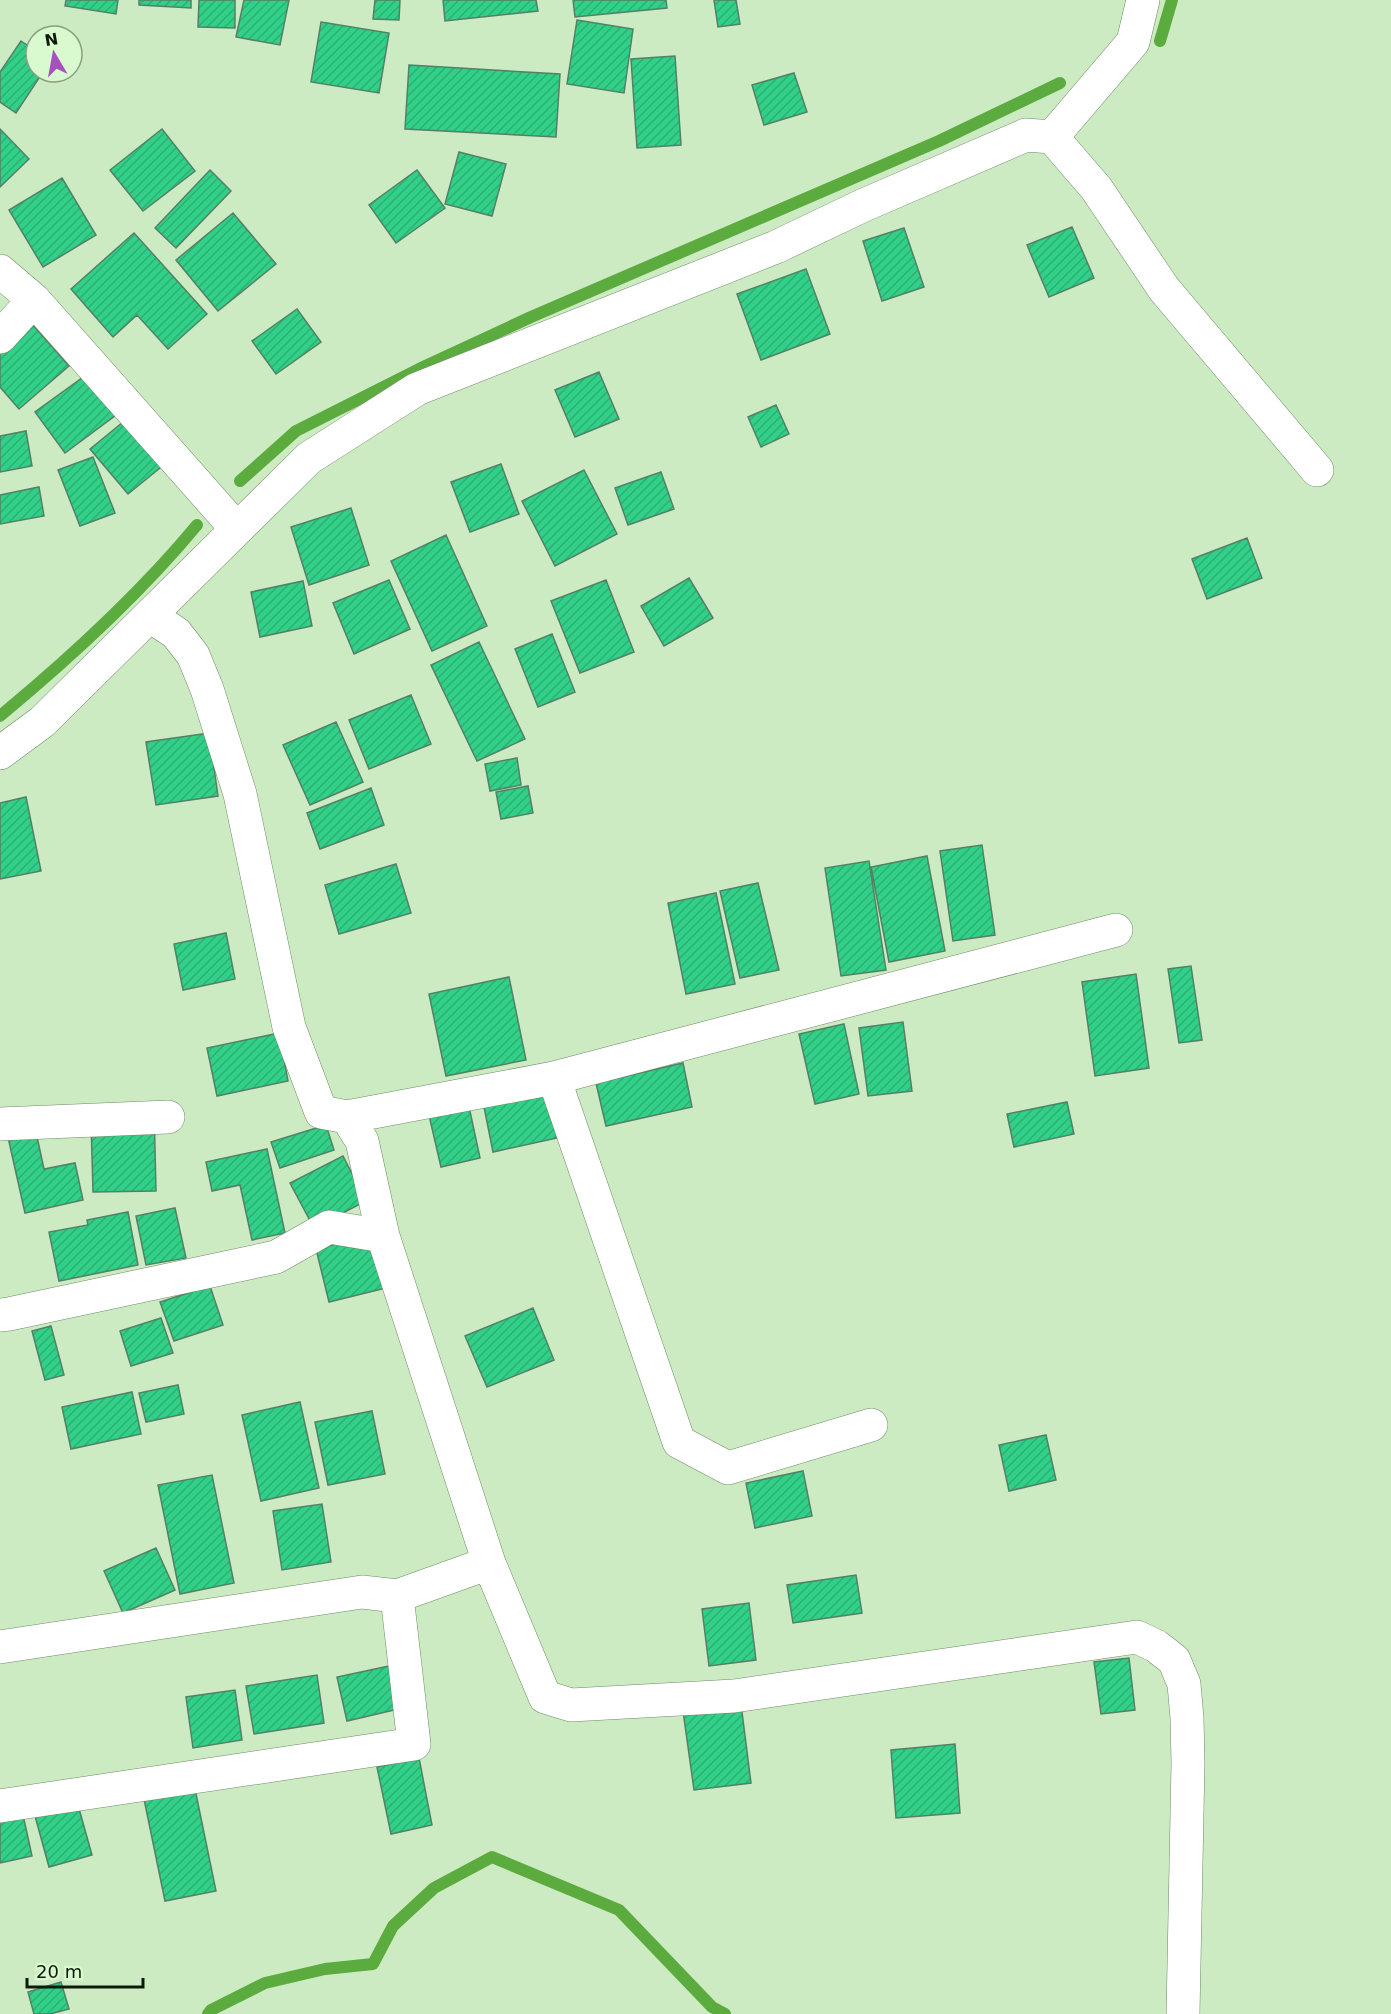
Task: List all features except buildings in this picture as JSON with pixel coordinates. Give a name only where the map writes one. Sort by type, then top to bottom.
[{"type":"street","points":[[1052,137],[1133,42],[1143,0]]},
{"type":"street","points":[[0,753],[42,722],[309,459],[417,389],[776,247],[864,205],[1026,135],[1052,137],[1095,188],[1164,289],[1317,470]]},
{"type":"street","points":[[0,271],[34,300],[237,528]]},
{"type":"street","points":[[0,337],[34,300]]},
{"type":"street","points":[[150,616],[176,633],[193,656],[207,689],[240,794],[288,1027],[321,1112],[347,1117],[554,1078],[1116,930]]},
{"type":"street","points":[[554,1078],[679,1442],[728,1468],[871,1425]]},
{"type":"street","points":[[0,1124],[168,1117]]},
{"type":"street","points":[[347,1117],[362,1141],[383,1236],[489,1563],[545,1697],[571,1705],[734,1696],[1137,1637],[1156,1646],[1174,1660],[1184,1684],[1187,1718],[1183,2014]]},
{"type":"street","points":[[0,1314],[9,1314],[276,1257],[329,1227],[383,1236]]},
{"type":"street","points":[[0,1647],[362,1592],[397,1596],[489,1563]]},
{"type":"street","points":[[0,1806],[414,1744],[397,1596]]},
{"type":"waterway","points":[[1160,41],[1172,0]]},
{"type":"waterway","points":[[240,481],[296,431],[419,369],[531,317],[939,141],[1060,83]]},
{"type":"waterway","points":[[0,716],[103,625],[152,576],[197,525]]},
{"type":"waterway","points":[[208,2014],[211,2010],[265,1983],[325,1969],[373,1964],[393,1926],[434,1888],[492,1857],[619,1910],[712,2007],[725,2014]]}]
